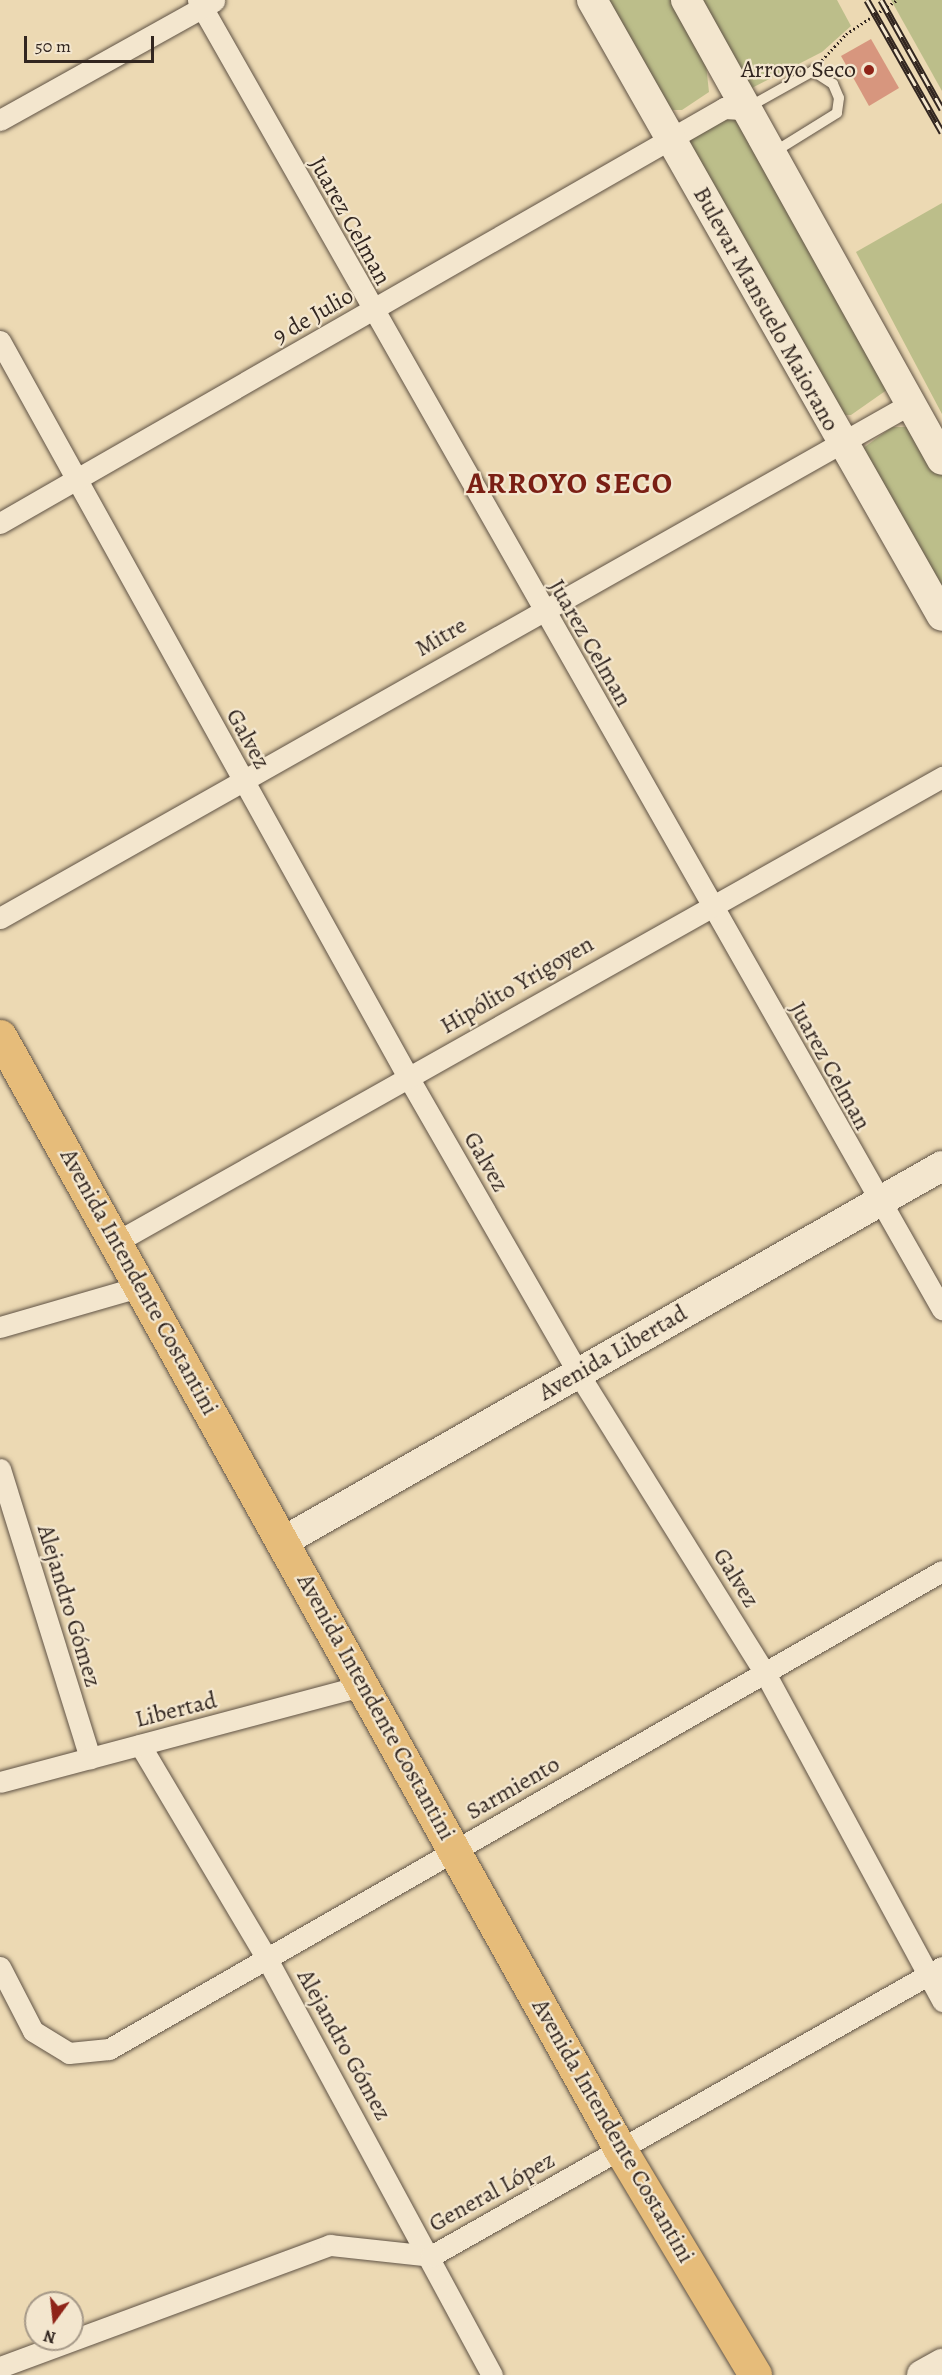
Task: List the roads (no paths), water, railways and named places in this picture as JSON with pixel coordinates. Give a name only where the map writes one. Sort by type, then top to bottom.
[{"type":"main road","name":"Bulevar Mansuelo Maiorano","points":[[592,0],[942,616]]},
{"type":"main road","points":[[686,0],[942,460]]},
{"type":"main road","name":"Avenida Intendente Costantini","points":[[0,1036],[118,1241],[621,2149],[755,2375]]},
{"type":"main road","name":"Avenida Libertad","points":[[288,1547],[882,1210],[942,1166]]},
{"type":"main road","name":"Avenida Libertad","points":[[882,1210],[942,1185]]},
{"type":"main road","points":[[922,2375],[942,2364]]},
{"type":"street","points":[[0,120],[205,2]]},
{"type":"street","name":"Juarez Celman","points":[[205,2],[371,312],[542,608],[882,1210],[942,1309]]},
{"type":"street","name":"9 de Julio","points":[[0,523],[724,108],[746,109]]},
{"type":"street","name":"Galvez","points":[[0,340],[242,782],[408,1077],[582,1380],[765,1673],[935,1971],[942,2001]]},
{"type":"street","name":"Mitre","points":[[0,918],[242,782],[542,608],[910,404]]},
{"type":"street","name":"Hipólito Yrigoyen","points":[[118,1241],[709,905],[942,777]]},
{"type":"street","points":[[0,1327],[141,1286]]},
{"type":"street","name":"Alejandro Gómez","points":[[0,1469],[90,1758]]},
{"type":"street","name":"Sarmiento","points":[[0,1967],[33,2031],[69,2053],[109,2049],[942,1571]]},
{"type":"street","name":"Libertad","points":[[0,1782],[364,1685]]},
{"type":"street","name":"Alejandro Gómez","points":[[140,1745],[267,1959],[431,2256],[492,2375]]},
{"type":"street","name":"General López","points":[[0,2367],[330,2245],[431,2256],[935,1971]]},
{"type":"lane","points":[[746,109],[813,71],[833,84],[839,98],[837,113],[771,154]]},
{"type":"railway","points":[[867,0],[942,132]]},
{"type":"railway","points":[[881,0],[942,109]]},
{"type":"place","name":"Arroyo Seco","points":[[869,70]]},
{"type":"district","name":"ARROYO SECO","points":[[570,483]]}]
